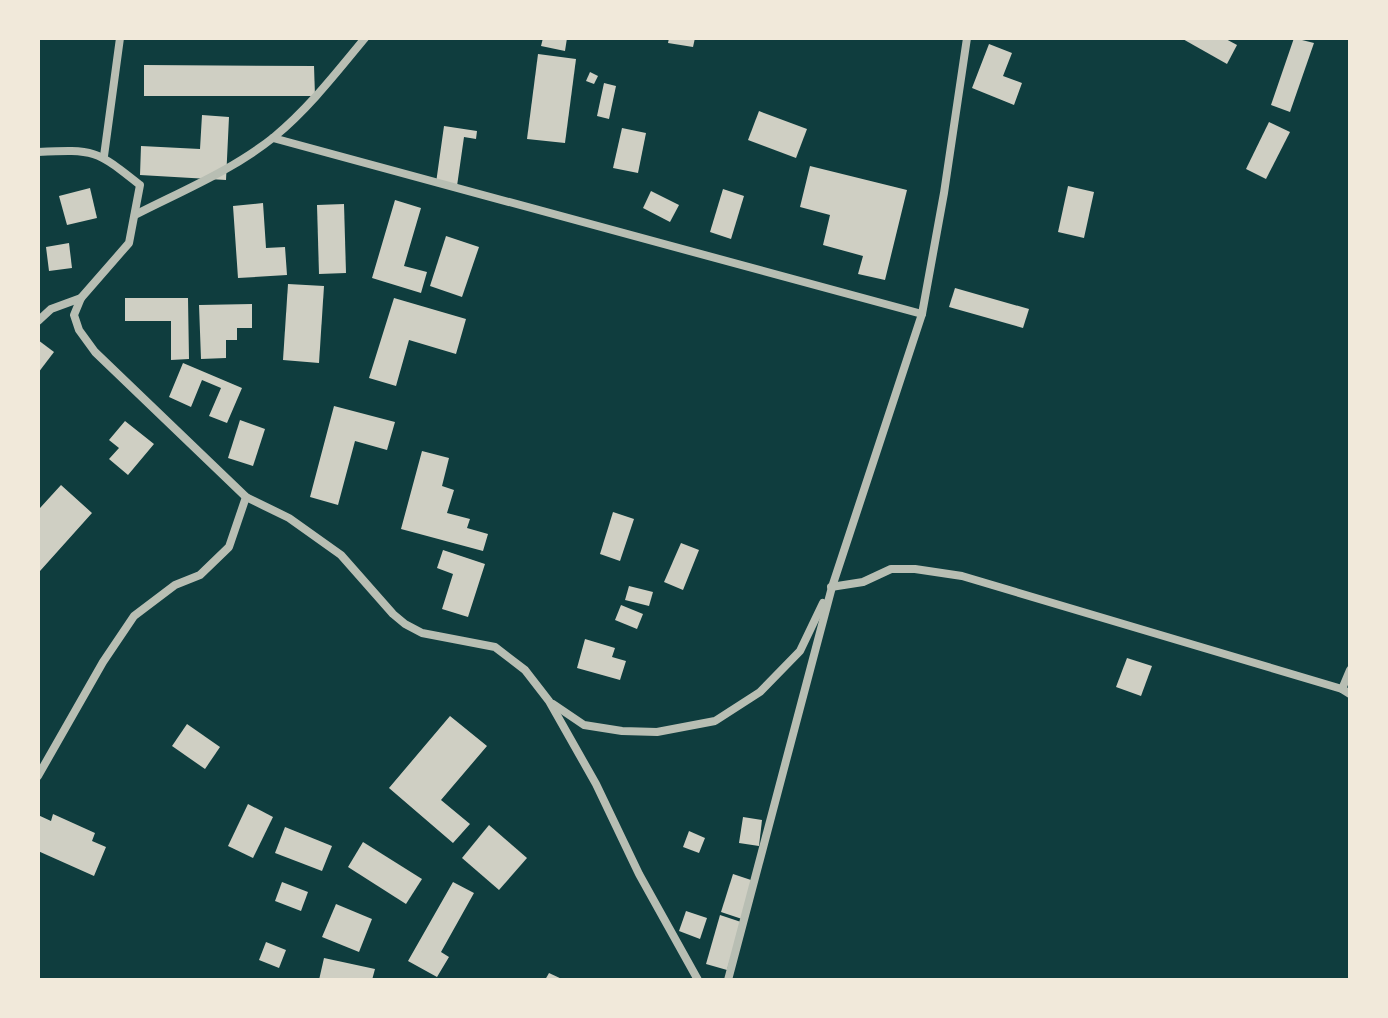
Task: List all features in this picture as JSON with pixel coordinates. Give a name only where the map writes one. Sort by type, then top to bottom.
[{"type":"street","points":[[104,156],[120,38]]},
{"type":"street","points":[[135,215],[242,159],[273,138],[303,112],[365,38]]},
{"type":"street","points":[[728,980],[832,587],[922,314],[967,38]]},
{"type":"street","points":[[273,138],[922,314]]},
{"type":"street","points":[[38,152],[86,150],[104,156],[140,185],[129,243],[81,298],[74,315],[79,330],[95,352],[246,497],[289,518],[341,555],[405,624],[422,633],[495,647],[525,670],[549,701],[596,784],[669,932],[698,980]]},
{"type":"street","points":[[38,321],[51,309],[81,298]]},
{"type":"street","points":[[38,776],[96,674],[134,616],[175,585],[200,575],[229,547],[246,497]]},
{"type":"street","points":[[832,587],[863,582],[891,569],[962,576],[1346,691]]},
{"type":"street","points":[[549,701],[584,725],[622,731],[657,732],[715,721],[760,692],[800,651],[832,587]]},
{"type":"street","points":[[1350,670],[1346,691],[1350,701]]},
{"type":"building","points":[[543,38],[567,38],[565,51],[541,46]]},
{"type":"building","points":[[669,38],[695,38],[693,47],[668,43]]},
{"type":"building","points":[[1181,38],[1224,38],[1237,45],[1227,64]]},
{"type":"building","points":[[1294,38],[1314,43],[1290,112],[1271,105]]},
{"type":"building","points":[[989,44],[1012,53],[1003,76],[1022,83],[1014,105],[972,88]]},
{"type":"building","points":[[538,54],[576,59],[565,143],[527,139]]},
{"type":"building","points":[[144,65],[314,66],[315,96],[144,96]]},
{"type":"building","points":[[590,72],[598,76],[594,84],[586,81]]},
{"type":"building","points":[[604,83],[616,86],[609,119],[597,116]]},
{"type":"building","points":[[759,111],[807,129],[796,158],[748,140]]},
{"type":"building","points":[[202,115],[229,117],[226,180],[140,175],[141,146],[200,149]]},
{"type":"building","points":[[1269,122],[1290,132],[1266,179],[1246,169]]},
{"type":"building","points":[[444,126],[477,131],[476,139],[464,137],[457,186],[436,183]]},
{"type":"building","points":[[622,128],[646,133],[638,173],[613,168]]},
{"type":"building","points":[[810,166],[907,190],[885,280],[858,274],[863,256],[823,245],[830,215],[800,207]]},
{"type":"building","points":[[1068,186],[1094,192],[1084,238],[1058,232]]},
{"type":"building","points":[[90,188],[97,218],[67,225],[59,196]]},
{"type":"building","points":[[723,189],[744,196],[731,239],[710,232]]},
{"type":"building","points":[[651,191],[679,205],[670,222],[643,208]]},
{"type":"building","points":[[395,200],[421,208],[404,266],[427,272],[421,293],[372,278]]},
{"type":"building","points":[[263,203],[266,248],[285,247],[287,275],[238,278],[233,206]]},
{"type":"building","points":[[344,204],[346,273],[319,274],[317,205]]},
{"type":"building","points":[[446,236],[479,247],[462,297],[430,286]]},
{"type":"building","points":[[69,243],[72,268],[49,271],[46,247]]},
{"type":"building","points":[[288,284],[324,286],[319,363],[283,360]]},
{"type":"building","points":[[955,288],[1029,309],[1023,328],[949,307]]},
{"type":"building","points":[[125,298],[188,298],[189,359],[171,360],[171,321],[125,321]]},
{"type":"building","points":[[394,298],[466,319],[456,354],[409,340],[396,386],[369,378]]},
{"type":"building","points":[[252,304],[252,328],[237,328],[237,340],[226,340],[226,358],[201,359],[199,305]]},
{"type":"building","points":[[38,340],[54,352],[38,373]]},
{"type":"building","points":[[183,363],[242,388],[227,423],[209,416],[221,388],[202,380],[191,407],[169,397]]},
{"type":"building","points":[[334,406],[395,422],[387,450],[355,441],[338,505],[310,497]]},
{"type":"building","points":[[240,420],[265,429],[253,466],[228,458]]},
{"type":"building","points":[[125,421],[154,444],[128,475],[109,459],[119,448],[109,440]]},
{"type":"building","points":[[422,451],[449,458],[442,486],[454,490],[447,513],[470,519],[467,528],[488,534],[483,551],[401,529]]},
{"type":"building","points":[[61,485],[92,513],[40,571],[38,507]]},
{"type":"building","points":[[613,512],[634,519],[620,561],[600,554]]},
{"type":"building","points":[[681,543],[699,550],[683,590],[664,582]]},
{"type":"building","points":[[443,550],[485,564],[468,617],[442,609],[453,574],[437,568]]},
{"type":"building","points":[[629,586],[653,592],[649,606],[625,600]]},
{"type":"building","points":[[621,605],[643,614],[637,629],[615,620]]},
{"type":"building","points":[[585,639],[615,648],[612,657],[626,661],[620,680],[577,668]]},
{"type":"building","points":[[1127,658],[1152,666],[1141,696],[1116,687]]},
{"type":"building","points":[[450,716],[487,746],[441,800],[470,824],[453,843],[389,788]]},
{"type":"building","points":[[187,724],[220,747],[205,769],[172,746]]},
{"type":"building","points":[[248,804],[273,817],[253,858],[228,846]]},
{"type":"building","points":[[53,814],[95,833],[92,841],[106,847],[94,876],[38,851],[38,815],[51,821]]},
{"type":"building","points":[[743,817],[762,820],[759,846],[739,843]]},
{"type":"building","points":[[489,825],[527,858],[499,890],[462,858]]},
{"type":"building","points":[[285,827],[332,846],[322,871],[275,853]]},
{"type":"building","points":[[689,831],[705,838],[699,853],[683,847]]},
{"type":"building","points":[[363,842],[422,879],[406,904],[348,867]]},
{"type":"building","points":[[733,874],[754,881],[742,919],[721,912]]},
{"type":"building","points":[[282,882],[308,892],[301,911],[275,901]]},
{"type":"building","points":[[453,882],[474,893],[441,952],[449,957],[437,977],[408,961]]},
{"type":"building","points":[[336,904],[372,919],[359,952],[322,937]]},
{"type":"building","points":[[686,911],[707,918],[700,939],[679,931]]},
{"type":"building","points":[[720,915],[741,922],[727,970],[706,964]]},
{"type":"building","points":[[266,942],[286,950],[279,968],[259,960]]},
{"type":"building","points":[[324,958],[375,969],[372,980],[319,980]]},
{"type":"building","points":[[549,973],[564,980],[545,980]]}]
